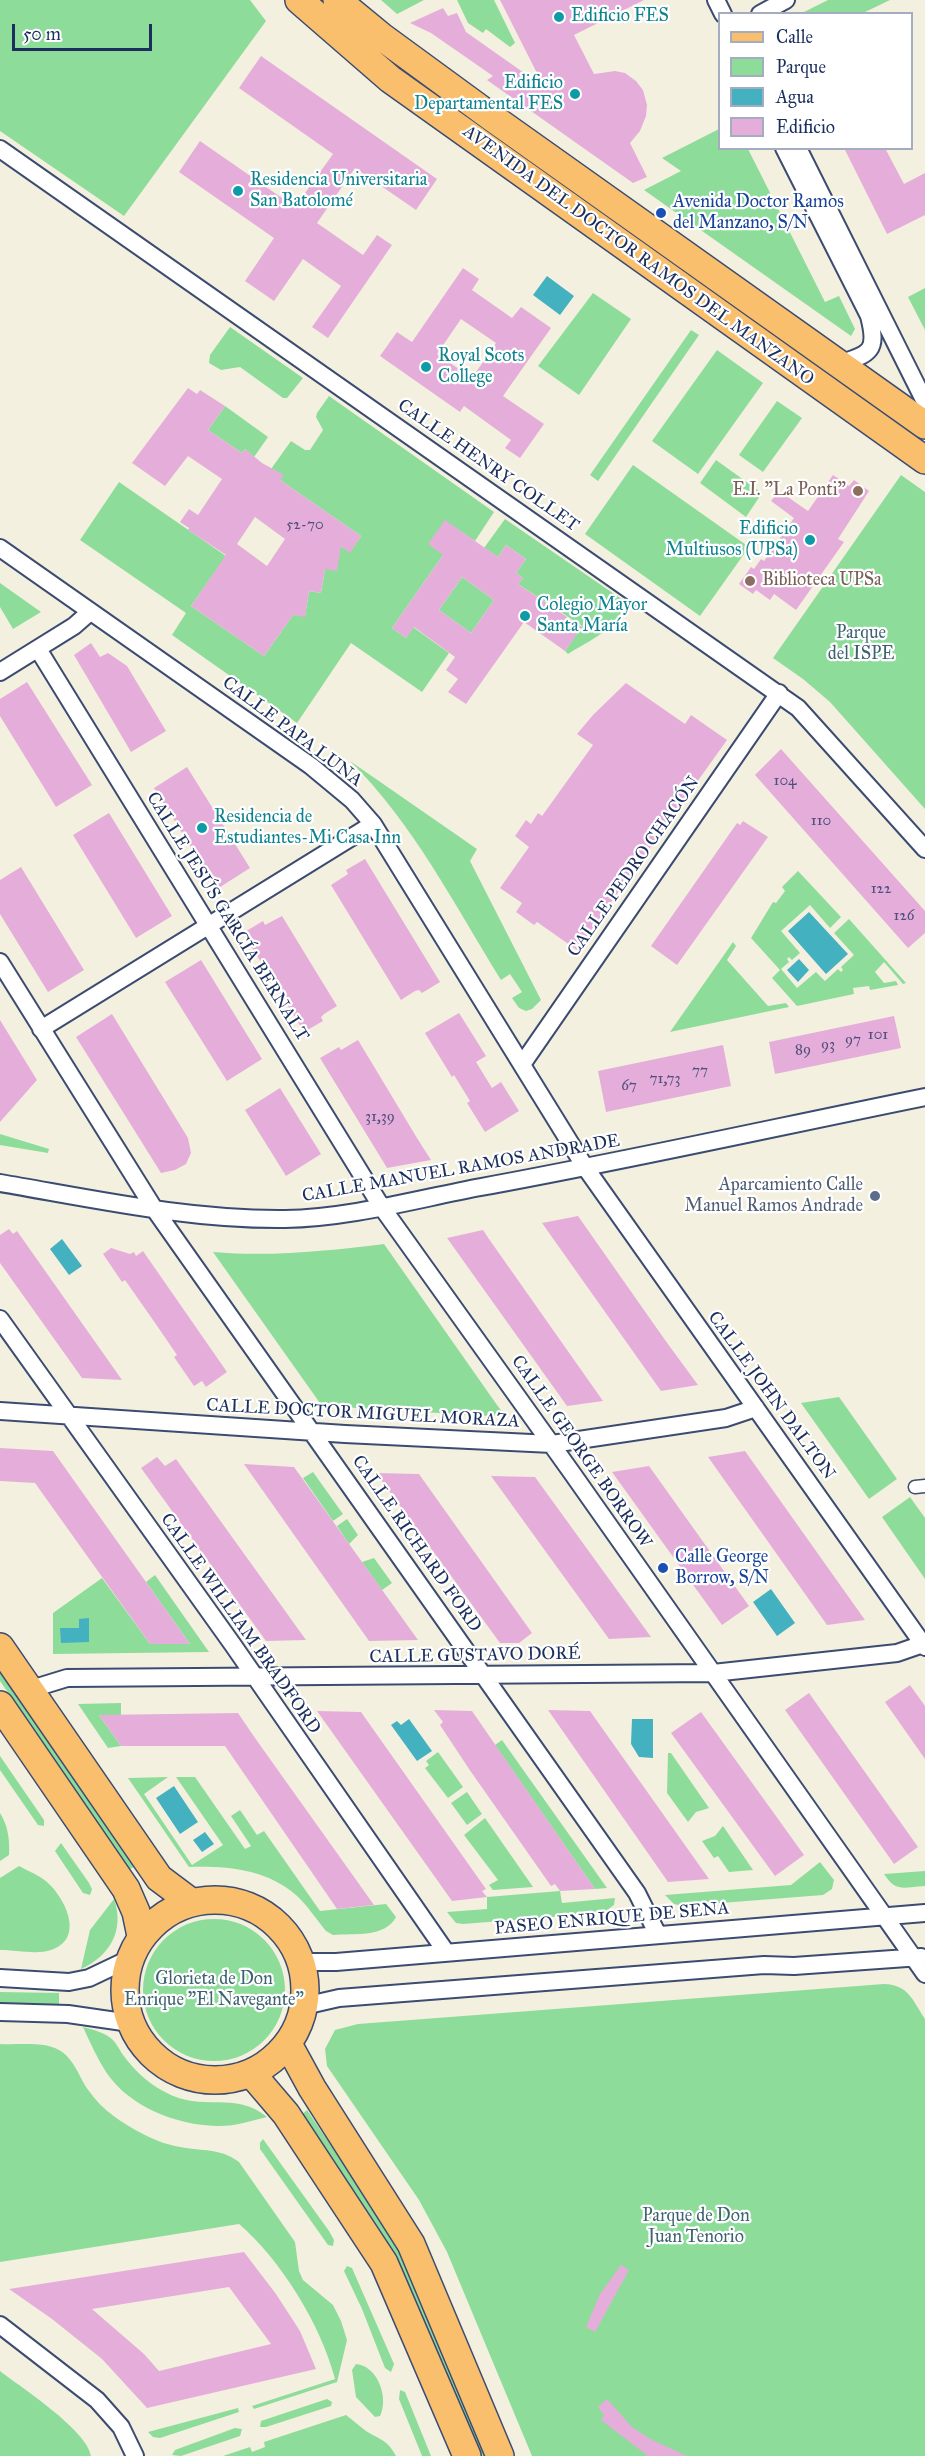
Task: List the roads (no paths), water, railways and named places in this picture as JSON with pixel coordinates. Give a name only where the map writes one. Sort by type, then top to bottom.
[{"type":"main road","name":"AVENIDA DEL DOCTOR RAMOS DEL MANZANO","points":[[299,0],[390,79],[925,460]]},
{"type":"main road","name":"AVENIDA DEL DOCTOR RAMOS DEL MANZANO","points":[[337,0],[382,37],[490,116],[925,425]]},
{"type":"main road","points":[[0,1647],[159,1878],[190,1902]]},
{"type":"main road","points":[[0,1705],[126,1889],[136,1912],[141,1936]]},
{"type":"main road","points":[[218,1899],[245,1904],[269,1917],[289,1937],[301,1962],[305,1984],[304,2006],[300,2020],[288,2044],[271,2061],[251,2073],[219,2080],[203,2080],[180,2074],[159,2062],[142,2044],[130,2023],[124,1991],[129,1959],[141,1936],[163,1915],[190,1902],[218,1899]]},
{"type":"main road","points":[[288,2044],[307,2080],[411,2244],[501,2456]]},
{"type":"main road","points":[[251,2073],[286,2114],[384,2263],[467,2456]]},
{"type":"street","points":[[764,12],[786,0]]},
{"type":"street","name":"CALLE HENRY COLLET","points":[[0,149],[779,693],[798,708],[925,849]]},
{"type":"street","points":[[785,150],[869,316],[874,335],[871,349],[864,355],[838,364]]},
{"type":"street","points":[[799,150],[925,402]]},
{"type":"street","name":"CALLE PAPA LUNA","points":[[0,548],[311,766],[352,800],[373,824],[523,1063],[585,1167]]},
{"type":"street","points":[[0,672],[74,626],[90,612]]},
{"type":"street","name":"CALLE JESÚS GARCÍA BERNALT","points":[[38,649],[381,1206]]},
{"type":"street","name":"CALLE PEDRO CHACÓN","points":[[523,1063],[779,693]]},
{"type":"street","points":[[41,1029],[373,824]]},
{"type":"street","name":"CALLE RICHARD FORD","points":[[0,962],[154,1210],[637,1893],[658,1935]]},
{"type":"street","name":"CALLE MANUEL RAMOS ANDRADE","points":[[0,1183],[154,1210],[224,1218],[288,1219],[381,1206],[585,1167],[925,1097]]},
{"type":"street","name":"CALLE JOHN DALTON","points":[[585,1167],[924,1646]]},
{"type":"street","name":"CALLE GEORGE BORROW","points":[[381,1206],[552,1444],[885,1917],[919,1957],[925,1974]]},
{"type":"street","name":"CALLE WILLIAM BRADFORD","points":[[0,1319],[446,1952]]},
{"type":"street","name":"CALLE DOCTOR MIGUEL MORAZA","points":[[0,1411],[552,1444],[726,1418],[756,1408]]},
{"type":"street","name":"CALLE GUSTAVO DORÉ","points":[[28,1690],[67,1678],[713,1673],[897,1653],[924,1646]]},
{"type":"street","name":"PASEO ENRIQUE DE SENA","points":[[301,1962],[336,1962],[925,1913]]},
{"type":"street","points":[[304,2006],[339,1998],[764,1965],[794,1966],[919,1957]]},
{"type":"street","points":[[0,1978],[69,1982],[89,1978],[129,1959]]},
{"type":"street","points":[[0,2012],[85,2015],[130,2023]]},
{"type":"street","points":[[0,2325],[97,2400],[121,2427],[135,2456]]},
{"type":"water","points":[[547,276],[574,296],[560,315],[533,295]]},
{"type":"water","points":[[809,912],[848,954],[826,974],[788,931]]},
{"type":"water","points":[[799,959],[809,970],[798,982],[787,970]]},
{"type":"water","points":[[62,1239],[82,1266],[69,1275],[50,1249]]},
{"type":"water","points":[[771,1589],[795,1623],[777,1636],[753,1602]]},
{"type":"water","points":[[89,1618],[89,1642],[61,1643],[60,1628],[79,1628],[79,1619]]},
{"type":"water","points":[[409,1719],[432,1751],[417,1761],[391,1725],[397,1721],[401,1725]]},
{"type":"water","points":[[632,1719],[653,1719],[653,1758],[639,1757],[631,1744]]},
{"type":"water","points":[[174,1786],[198,1822],[180,1834],[156,1798]]},
{"type":"water","points":[[205,1832],[214,1844],[202,1852],[193,1840]]},
{"type":"place","name":"Edificio FES","points":[[559,17]]},
{"type":"place","name":"Edificio Departamental FES","points":[[575,94]]},
{"type":"place","name":"Residencia Universitaria San Batolomé","points":[[238,191]]},
{"type":"place","name":"Avenida Doctor Ramos del Manzano, S/N","points":[[661,213]]},
{"type":"place","name":"Royal Scots College","points":[[426,367]]},
{"type":"place","name":"E.I. \"La Ponti\"","points":[[858,491]]},
{"type":"place","name":"Edificio Multiusos (UPSa)","points":[[810,540]]},
{"type":"place","name":"Biblioteca UPSa","points":[[750,581]]},
{"type":"place","name":"Colegio Mayor Santa María","points":[[525,616]]},
{"type":"place","name":"Residencia de Estudiantes-Mi Casa Inn","points":[[202,828]]},
{"type":"place","name":"Aparcamiento Calle Manuel Ramos Andrade","points":[[875,1196]]},
{"type":"place","name":"Calle George Borrow, S/N","points":[[663,1568]]},
{"type":"park label","name":"Parque del ISPE","points":[[861,644]]},
{"type":"park label","name":"Glorieta de Don Enrique \"El Navegante\"","points":[[214,1990]]},
{"type":"park label","name":"Parque de Don Juan Tenorio","points":[[696,2227]]}]
